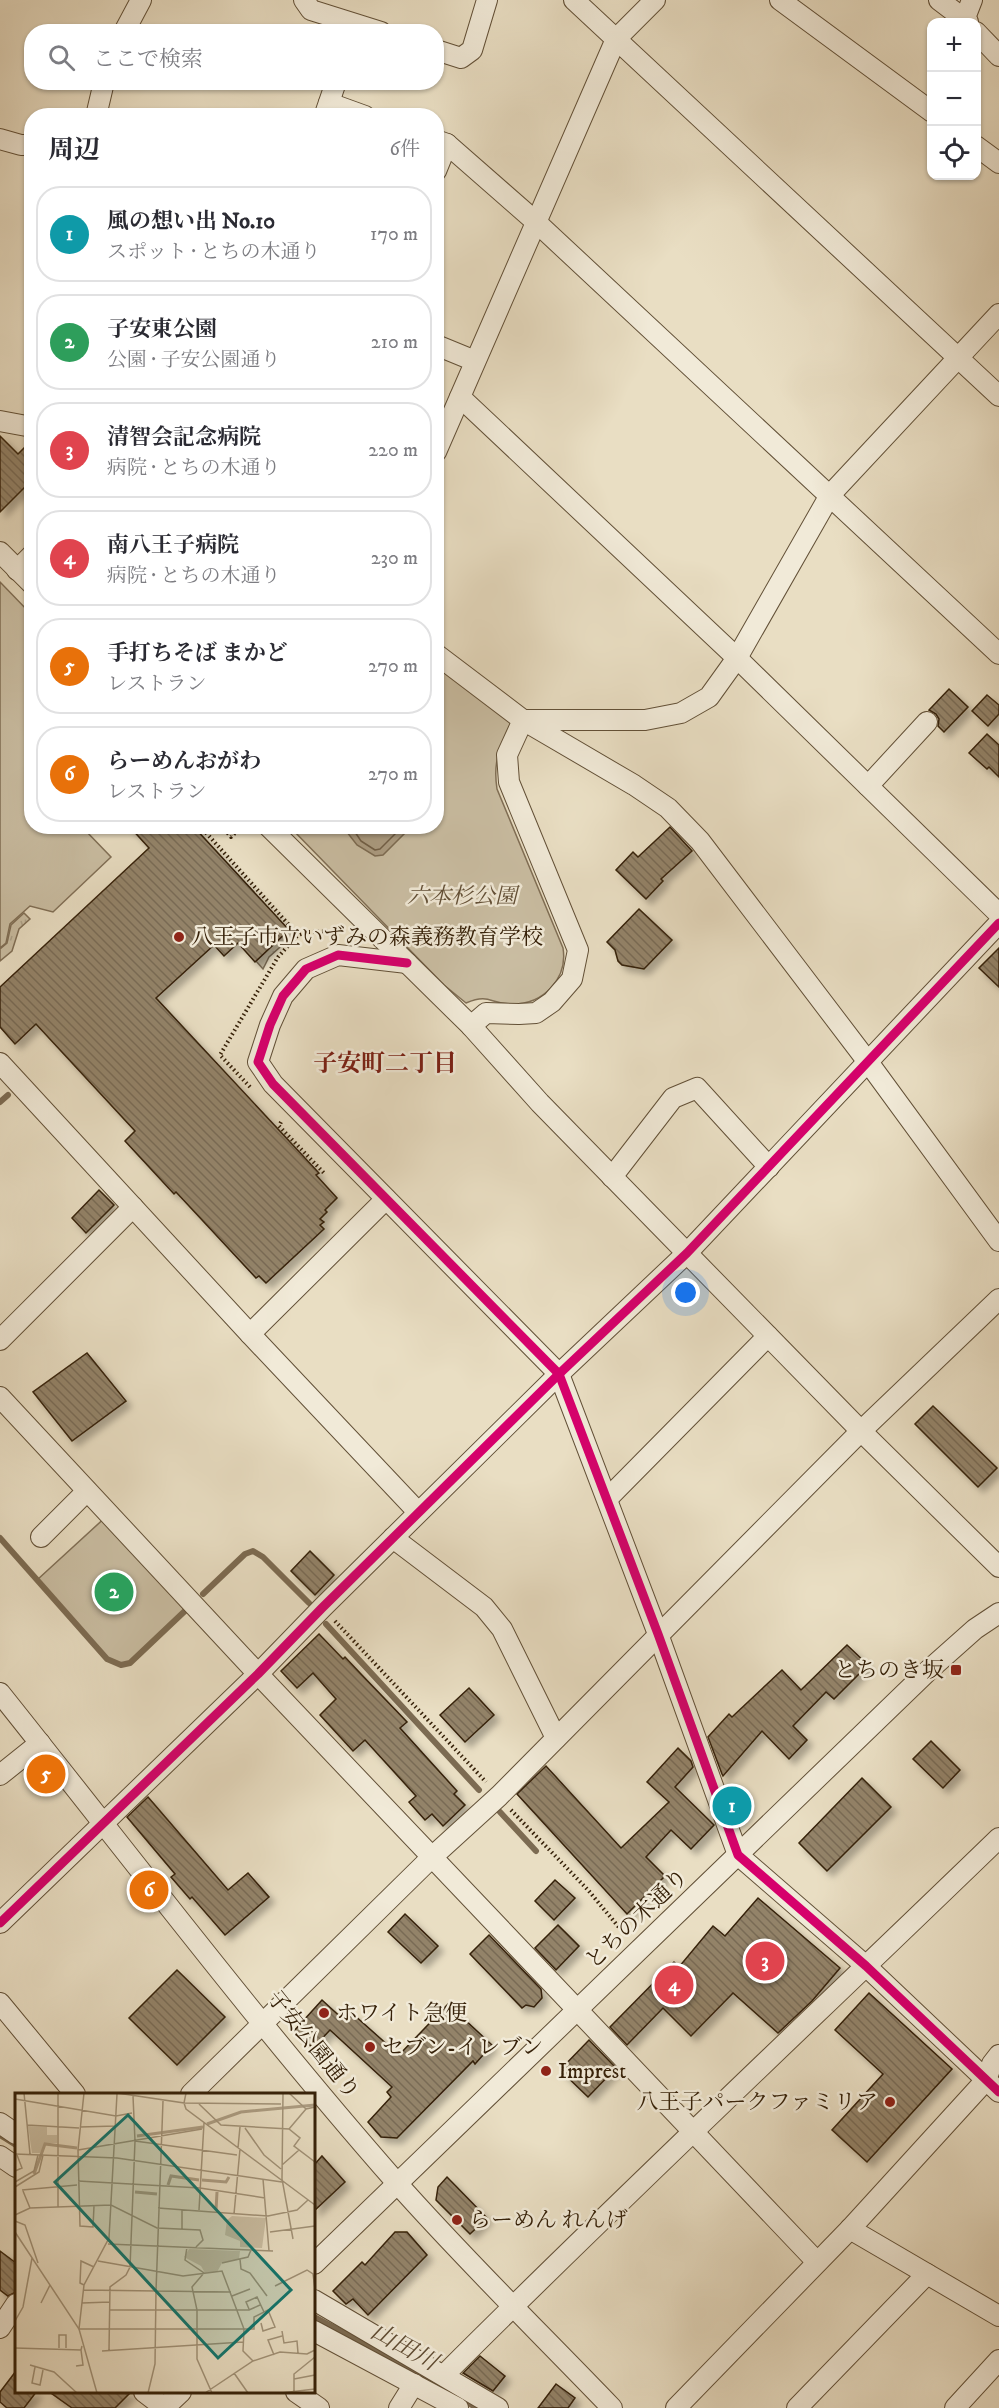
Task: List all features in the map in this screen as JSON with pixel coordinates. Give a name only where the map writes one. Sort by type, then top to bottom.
[{"type":"street","points":[[128,24],[141,0]]},
{"type":"street","points":[[304,0],[312,10],[347,24]]},
{"type":"street","points":[[444,53],[461,58],[472,50],[487,0]]},
{"type":"street","points":[[574,0],[999,396]]},
{"type":"street","points":[[444,434],[616,39],[655,0]]},
{"type":"street","points":[[780,0],[927,108]]},
{"type":"street","points":[[939,0],[970,18]]},
{"type":"street","points":[[981,32],[999,56]]},
{"type":"street","points":[[98,108],[102,90]]},
{"type":"street","points":[[326,108],[333,90]]},
{"type":"street","points":[[0,139],[24,145]]},
{"type":"street","points":[[444,144],[536,222],[999,654]]},
{"type":"street","points":[[981,150],[999,163]]},
{"type":"street","points":[[523,720],[645,720],[681,712],[709,697],[737,658],[830,495],[999,314]]},
{"type":"street","points":[[444,348],[475,361]]},
{"type":"street","points":[[460,397],[737,658],[999,914]]},
{"type":"street","points":[[0,421],[24,426]]},
{"type":"street","points":[[0,552],[24,577]]},
{"type":"street","points":[[17,570],[24,563]]},
{"type":"street","points":[[444,660],[523,720],[634,785],[668,808],[700,841],[868,1062],[999,1241]]},
{"type":"street","points":[[471,1026],[486,1013],[536,1013],[552,1002],[572,980],[578,950],[509,782],[507,755],[523,720]]},
{"type":"street","points":[[868,786],[927,722]]},
{"type":"street","points":[[276,834],[471,1026],[540,1103],[687,1254],[999,1567]]},
{"type":"street","points":[[0,1923],[102,1822],[258,1674],[418,1512],[687,1254],[999,923]]},
{"type":"street","points":[[407,963],[338,955],[306,969],[284,996],[270,1025],[258,1062],[273,1084],[560,1374],[608,1498],[738,1855],[867,1966],[992,2086]]},
{"type":"street","points":[[0,1063],[418,1512]]},
{"type":"street","points":[[612,1177],[673,1098],[697,1088],[769,1167]]},
{"type":"street","points":[[250,1334],[386,1199]]},
{"type":"street","points":[[0,1340],[133,1207]]},
{"type":"street","points":[[192,2093],[432,1857],[499,1796],[861,1431],[999,1299]]},
{"type":"street","points":[[608,1498],[768,1336]]},
{"type":"street","points":[[0,1397],[258,1674],[817,2262]]},
{"type":"street","points":[[41,1537],[87,1491]]},
{"type":"street","points":[[393,1538],[494,1617],[556,1738]]},
{"type":"street","name":"とちの木通り","points":[[315,2263],[930,1669],[975,1629],[999,1613]]},
{"type":"street","name":"子安公園通り","points":[[0,1693],[264,2023],[397,2184],[612,2408]]},
{"type":"street","points":[[0,1775],[40,1743]]},
{"type":"street","points":[[444,2375],[691,2132],[999,1838]]},
{"type":"street","points":[[0,2002],[74,2093]]},
{"type":"street","points":[[676,2408],[992,2086],[992,2064],[999,2055]]},
{"type":"street","points":[[0,2123],[15,2132]]},
{"type":"street","points":[[0,2156],[15,2165]]},
{"type":"street","points":[[850,2229],[999,2316]]},
{"type":"street","points":[[797,2408],[927,2274]]},
{"type":"street","points":[[315,2301],[498,2408]]},
{"type":"street","points":[[0,2328],[15,2306]]},
{"type":"street","points":[[315,2332],[458,2408]]},
{"type":"street","points":[[955,2408],[999,2360]]},
{"type":"street","points":[[399,2408],[414,2384]]},
{"type":"street","points":[[146,2393],[164,2408],[179,2393]]},
{"type":"street","points":[[299,2393],[319,2408]]},
{"type":"path","points":[[207,834],[298,934],[334,931]]},
{"type":"path","points":[[322,1608],[588,1890],[622,1931]]},
{"type":"green space","points":[[0,582],[24,607],[24,834],[89,834],[111,857],[53,912],[30,906],[10,924],[6,943],[0,948]]},
{"type":"green space","name":"六本杉公園","points":[[444,659],[518,717],[497,759],[497,789],[563,948],[564,959],[557,980],[551,988],[543,995],[523,1003],[504,1004],[480,999],[466,1003],[444,985],[297,834],[444,834]]},
{"type":"green space","points":[[24,913],[30,919],[19,929],[12,951],[0,961],[0,949],[7,943],[11,925]]},
{"type":"green space","points":[[287,932],[288,940],[269,957],[263,969],[256,961]]},
{"type":"green space","points":[[109,1514],[192,1604],[130,1663],[121,1665],[107,1659],[37,1580]]},
{"type":"water","points":[[348,834],[404,834],[383,855],[375,856],[357,845]]},
{"type":"building","points":[[0,436],[18,454],[24,448],[24,488],[0,512]]},
{"type":"building","points":[[949,689],[968,707],[944,732],[938,726],[939,719],[936,714],[929,710]]},
{"type":"building","points":[[987,695],[999,705],[999,714],[988,726],[972,711]]},
{"type":"building","points":[[987,734],[999,745],[999,777],[969,753]]},
{"type":"building","points":[[670,827],[692,851],[661,879],[663,881],[646,899],[616,870],[633,852],[638,857]]},
{"type":"building","points":[[136,834],[200,834],[289,930],[255,962],[238,943],[224,956],[214,945],[156,998],[319,1173],[316,1175],[337,1198],[320,1219],[324,1222],[320,1225],[324,1229],[266,1283],[259,1276],[256,1278],[125,1141],[135,1131],[36,1024],[15,1044],[0,1027],[0,987],[149,848]]},
{"type":"building","points":[[639,909],[672,940],[644,969],[622,965],[618,961],[615,950],[607,942]]},
{"type":"building","points":[[999,948],[999,987],[979,968]]},
{"type":"building","points":[[99,1190],[114,1205],[86,1233],[72,1218]]},
{"type":"building","points":[[87,1353],[126,1401],[72,1441],[33,1392]]},
{"type":"building","points":[[933,1406],[997,1468],[978,1487],[915,1424]]},
{"type":"building","points":[[310,1551],[334,1575],[315,1595],[291,1571]]},
{"type":"building","points":[[319,1634],[343,1659],[345,1657],[407,1722],[400,1728],[457,1791],[454,1794],[465,1805],[443,1826],[432,1814],[425,1820],[409,1802],[416,1796],[365,1740],[353,1751],[320,1715],[336,1699],[313,1673],[297,1688],[281,1671]]},
{"type":"building","points":[[847,1645],[868,1665],[834,1699],[826,1692],[793,1726],[807,1740],[789,1759],[762,1731],[723,1776],[708,1737],[729,1714],[732,1717],[782,1670],[801,1690]]},
{"type":"building","points":[[469,1688],[494,1715],[465,1742],[440,1715]]},
{"type":"building","points":[[931,1741],[960,1770],[943,1788],[913,1759]]},
{"type":"building","points":[[678,1748],[691,1761],[693,1767],[675,1787],[714,1825],[691,1849],[671,1830],[646,1857],[665,1876],[627,1914],[517,1794],[546,1766],[621,1848],[669,1802],[647,1782]]},
{"type":"building","points":[[862,1778],[891,1807],[827,1871],[799,1843]]},
{"type":"building","points":[[148,1797],[228,1890],[248,1873],[269,1897],[225,1935],[171,1877],[175,1874],[127,1817]]},
{"type":"building","points":[[555,1880],[575,1898],[554,1920],[535,1901]]},
{"type":"building","points":[[758,1898],[840,1968],[812,2001],[778,2033],[733,1993],[691,2036],[663,2008],[627,2045],[610,2027],[674,1962],[679,1967],[713,1926],[725,1936]]},
{"type":"building","points":[[405,1914],[438,1946],[421,1963],[388,1932]]},
{"type":"building","points":[[558,1925],[579,1946],[556,1970],[535,1948]]},
{"type":"building","points":[[489,1935],[541,1989],[542,1998],[534,2007],[526,2005],[522,2008],[470,1954]]},
{"type":"building","points":[[177,1970],[225,2017],[177,2065],[129,2018]]},
{"type":"building","name":"八王子パークファミリア","points":[[869,1993],[952,2069],[867,2162],[832,2130],[883,2074],[835,2030]]},
{"type":"building","points":[[322,2000],[346,2022],[353,2014],[399,2055],[448,2004],[492,2045],[475,2064],[473,2061],[397,2138],[381,2137],[368,2122],[391,2097],[387,2092],[392,2087],[330,2030],[313,2048],[294,2031]]},
{"type":"building","points":[[589,2040],[616,2068],[588,2097],[560,2070]]},
{"type":"building","points":[[322,2156],[345,2182],[315,2210],[315,2164]]},
{"type":"building","points":[[447,2177],[487,2218],[470,2234],[436,2200],[438,2187]]},
{"type":"building","points":[[395,2232],[407,2232],[427,2255],[368,2315],[353,2299],[346,2304],[333,2291],[362,2262],[365,2265]]},
{"type":"building","points":[[0,2251],[15,2262],[15,2292],[8,2296],[0,2290]]},
{"type":"building","points":[[480,2356],[505,2376],[493,2391],[463,2373]]},
{"type":"building","points":[[15,2372],[15,2393],[35,2393],[24,2408],[7,2408],[0,2402],[0,2392]]},
{"type":"building","points":[[556,2384],[575,2398],[568,2408],[538,2408]]},
{"type":"building","points":[[51,2393],[130,2393],[115,2408],[72,2408]]},
{"type":"waterway","points":[[0,1102],[8,1095]]},
{"type":"waterway","points":[[0,1538],[107,1659],[121,1665],[130,1663],[187,1609]]},
{"type":"waterway","points":[[203,1594],[245,1554],[253,1551],[263,1557],[309,1603]]},
{"type":"waterway","points":[[326,1624],[479,1790]]},
{"type":"waterway","points":[[500,1812],[536,1851]]},
{"type":"waterway","name":"山田川","points":[[0,2135],[15,2144]]},
{"type":"waterway","name":"山田川","points":[[315,2318],[422,2375],[477,2408]]},
{"type":"cycle path","points":[[0,1923],[258,1674],[559,1374],[687,1253],[999,923]]},
{"type":"cycle path","points":[[407,963],[338,955],[306,969],[283,996],[270,1025],[258,1062],[273,1084],[559,1374],[658,1634],[738,1855],[866,1966],[999,2092]]},
{"type":"place","name":"八王子市立いずみの森義務教育学校","points":[[179,937]]},
{"type":"place","name":"子安東公園","points":[[114,1592]]},
{"type":"place","name":"とちのき坂","points":[[956,1670]]},
{"type":"place","name":"手打ちそば まかど","points":[[46,1774]]},
{"type":"place","name":"風の想い出 No.10","points":[[732,1806]]},
{"type":"place","name":"らーめんおがわ","points":[[149,1890]]},
{"type":"place","name":"清智会記念病院","points":[[765,1961]]},
{"type":"place","name":"南八王子病院","points":[[674,1985]]},
{"type":"place","name":"ホワイト急便","points":[[324,2013]]},
{"type":"place","name":"セブン-イレブン","points":[[370,2047]]},
{"type":"place","name":"Imprest","points":[[546,2071]]},
{"type":"place","name":"八王子パークファミリア","points":[[890,2102]]},
{"type":"place","name":"らーめん れんげ","points":[[457,2220]]},
{"type":"district","name":"子安町二丁目","points":[[385,1064]]}]
